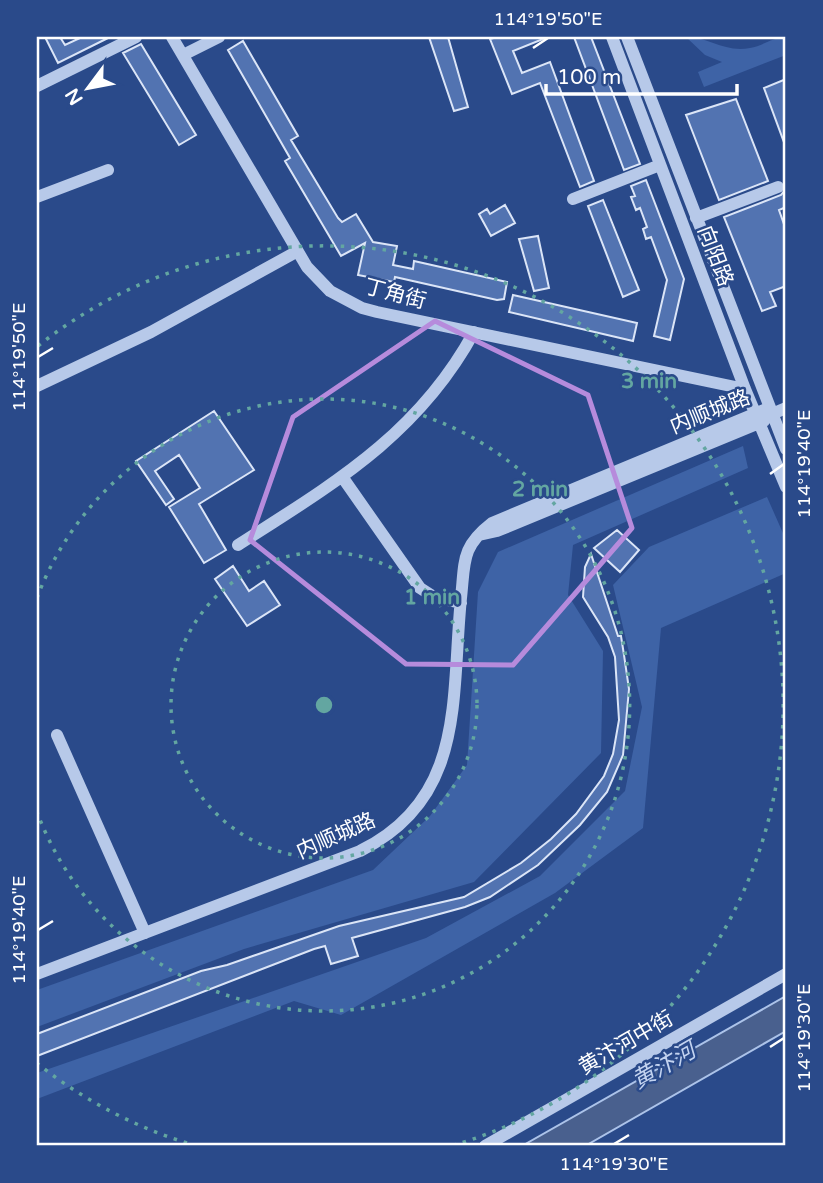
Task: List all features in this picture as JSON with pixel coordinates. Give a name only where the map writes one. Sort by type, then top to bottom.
[{"type":"street","points":[[37,86],[136,37]]},
{"type":"street","name":"丁角街","points":[[172,37],[296,252],[330,291],[362,308],[745,389]]},
{"type":"street","points":[[183,55],[219,37]]},
{"type":"street","name":"向阳路","points":[[611,37],[745,389],[786,486]]},
{"type":"street","name":"向阳路","points":[[627,37],[786,449]]},
{"type":"street","points":[[573,199],[660,165]]},
{"type":"street","points":[[37,197],[108,170]]},
{"type":"street","points":[[696,218],[778,187]]},
{"type":"street","points":[[37,387],[151,332],[296,252]]},
{"type":"street","points":[[238,545],[343,478],[398,433],[447,378],[474,332]]},
{"type":"street","name":"内顺城路","points":[[37,974],[360,850],[401,826],[424,799],[444,758],[467,551],[475,536],[492,523],[786,408]]},
{"type":"street","points":[[343,478],[420,588],[434,597],[461,603]]},
{"type":"street","points":[[57,736],[145,933]]},
{"type":"street","name":"黄汴河中街","points":[[485,1146],[786,974]]},
{"type":"highlighted area","points":[[435,321],[588,395],[632,528],[513,665],[406,664],[250,540],[293,417]]},
{"type":"shaded area","points":[[686,37],[741,49],[786,37],[786,55],[704,87],[698,72],[722,62],[705,55]]},
{"type":"shaded area","points":[[743,446],[748,468],[573,545],[568,595],[603,651],[601,753],[474,882],[244,949],[37,1027],[37,990],[373,870],[430,816],[467,765],[478,592],[498,552]]},
{"type":"shaded area","points":[[767,497],[786,540],[786,573],[661,628],[643,828],[555,893],[341,1015],[294,1001],[37,1099],[37,1073],[426,938],[540,876],[625,791],[642,707],[613,585],[649,547]]},
{"type":"water","name":"黄汴河","points":[[786,996],[786,1031],[585,1146],[522,1146]]},
{"type":"building","points":[[45,37],[60,37],[65,45],[82,37],[110,37],[58,63]]},
{"type":"building","points":[[429,37],[448,37],[468,107],[454,111]]},
{"type":"building","points":[[548,37],[513,51],[522,73],[550,62],[594,181],[580,187],[540,83],[512,94],[490,39]]},
{"type":"building","points":[[574,37],[591,37],[640,164],[624,170]]},
{"type":"building","points":[[243,41],[298,136],[291,140],[342,222],[356,214],[373,242],[397,246],[393,265],[413,269],[414,261],[507,282],[504,299],[497,300],[395,277],[394,282],[358,275],[365,243],[341,256],[285,161],[290,158],[228,50]]},
{"type":"building","points":[[141,44],[196,135],[179,145],[123,53]]},
{"type":"building","points":[[786,79],[786,145],[785,145],[764,88]]},
{"type":"building","points":[[736,99],[768,181],[719,200],[686,115]]},
{"type":"building","points":[[646,180],[684,279],[670,340],[654,336],[667,280],[651,237],[646,239],[643,229],[647,227],[640,208],[636,210],[631,197],[635,196],[631,186]]},
{"type":"building","points":[[786,189],[786,207],[779,210],[786,230],[786,286],[770,292],[776,306],[762,311],[724,217],[781,195]]},
{"type":"building","points":[[603,200],[639,290],[623,297],[588,206]]},
{"type":"building","points":[[505,205],[515,223],[491,236],[479,214],[487,209],[490,214]]},
{"type":"building","points":[[538,236],[549,288],[534,291],[519,239]]},
{"type":"building","points":[[513,295],[637,323],[633,341],[509,312]]},
{"type":"building","points":[[214,411],[254,470],[199,504],[226,550],[204,563],[169,507],[200,488],[179,455],[155,471],[174,499],[166,505],[136,461]]},
{"type":"building","points":[[617,530],[639,550],[620,572],[594,548]]},
{"type":"building","points":[[591,554],[618,636],[621,636],[629,689],[623,755],[607,792],[580,825],[538,865],[490,897],[465,907],[352,938],[358,956],[331,964],[325,946],[314,949],[37,1056],[37,1034],[201,971],[227,965],[339,926],[464,897],[521,863],[551,839],[576,814],[604,776],[613,754],[619,720],[615,657],[608,637],[583,597],[585,567]]},
{"type":"building","points":[[233,566],[249,591],[264,581],[280,605],[247,626],[215,579]]}]
